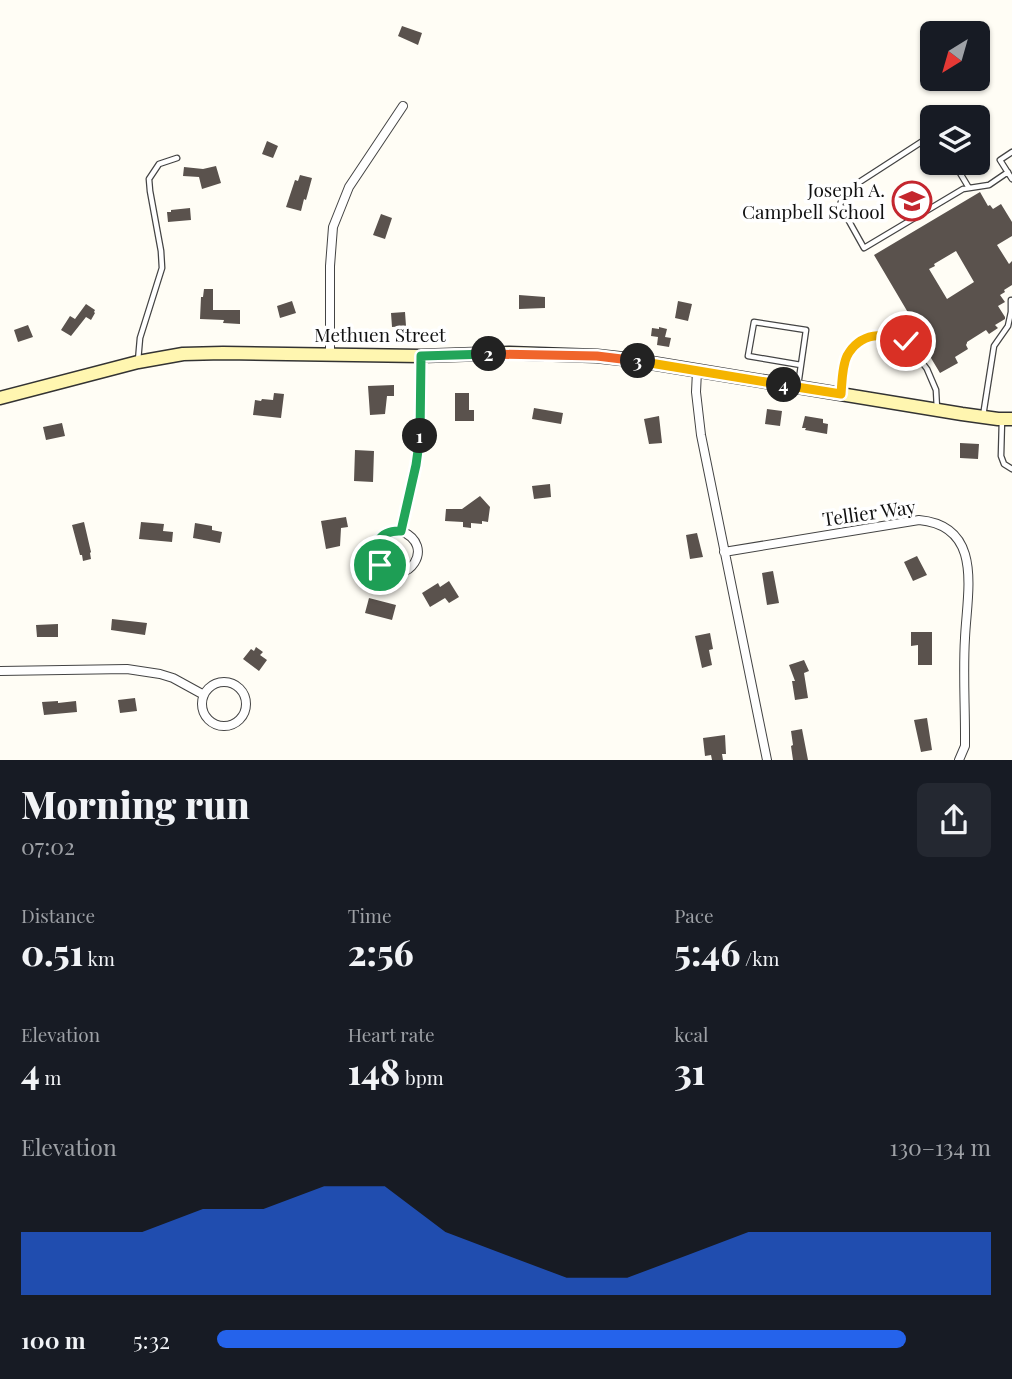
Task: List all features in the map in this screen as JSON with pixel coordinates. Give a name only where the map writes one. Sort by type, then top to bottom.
[{"type":"street","points":[[330,354],[333,227],[349,187],[403,106]]},
{"type":"street","name":"Methuen Street","points":[[0,398],[138,362],[183,354],[509,354],[597,356],[1007,419]]},
{"type":"street","points":[[401,531],[418,450],[421,356]]},
{"type":"street","points":[[697,371],[697,414],[767,760]]},
{"type":"street","name":"Tellier Way","points":[[724,552],[919,520],[937,523],[946,528],[964,551],[969,580],[965,638],[965,746],[959,760]]},
{"type":"street","points":[[401,531],[410,535],[415,542],[417,559],[412,567],[404,572],[390,572],[377,561],[377,544],[388,532],[401,531]]},
{"type":"street","points":[[0,671],[127,669],[173,678],[204,695]]},
{"type":"street","points":[[221,683],[235,686],[241,690],[244,697],[245,711],[236,723],[223,726],[216,724],[205,716],[202,702],[204,695],[214,685],[221,683]]},
{"type":"lane","points":[[920,143],[844,192],[840,205],[864,248],[963,189],[989,185],[1008,172]]},
{"type":"lane","points":[[1012,152],[1000,160],[1012,179]]},
{"type":"lane","points":[[138,362],[140,338],[162,268],[149,179],[159,164],[177,158]]},
{"type":"lane","points":[[961,175],[969,188]]},
{"type":"lane","points":[[983,417],[994,346],[1008,326],[1011,300]]},
{"type":"lane","points":[[798,387],[806,330],[754,322],[748,356],[801,365]]},
{"type":"lane","points":[[841,394],[846,357],[853,348],[871,336],[885,334],[906,341],[927,369],[936,390],[937,410]]},
{"type":"lane","points":[[1007,419],[1000,456],[1004,464],[1012,469]]},
{"type":"building","points":[[402,26],[422,33],[418,45],[398,36]]},
{"type":"building","points":[[267,141],[278,146],[273,158],[262,154]]},
{"type":"building","points":[[216,166],[221,183],[202,189],[199,177],[183,176],[184,167],[203,169]]},
{"type":"building","points":[[300,175],[312,178],[301,211],[286,207],[295,180],[298,181]]},
{"type":"building","points":[[980,192],[988,206],[993,209],[1001,204],[1012,222],[1012,236],[997,245],[1009,264],[1012,261],[1012,285],[1000,295],[1005,302],[998,306],[1005,319],[995,325],[998,328],[989,334],[986,330],[967,342],[968,349],[955,357],[958,363],[940,373],[874,255]],"holes":[[[956,251],[974,282],[947,299],[929,269]]]},
{"type":"building","points":[[190,208],[191,220],[168,222],[167,212]]},
{"type":"building","points":[[381,214],[392,218],[385,239],[373,235]]},
{"type":"building","points":[[204,289],[213,289],[213,310],[240,310],[240,324],[200,319]]},
{"type":"building","points":[[519,295],[545,297],[545,308],[519,309]]},
{"type":"building","points":[[292,301],[296,313],[280,318],[277,306]]},
{"type":"building","points":[[678,301],[692,304],[688,321],[675,318]]},
{"type":"building","points":[[86,304],[95,310],[91,320],[86,317],[71,336],[61,330],[70,316],[75,319]]},
{"type":"building","points":[[405,312],[406,326],[392,327],[391,313]]},
{"type":"building","points":[[28,325],[33,337],[18,342],[14,330]]},
{"type":"building","points":[[652,328],[667,329],[665,337],[671,338],[669,347],[657,345],[658,337],[651,336]]},
{"type":"building","points":[[394,385],[394,396],[387,396],[385,414],[370,415],[368,386]]},
{"type":"building","points":[[274,393],[284,394],[281,418],[253,415],[255,400],[273,400]]},
{"type":"building","points":[[455,393],[469,393],[469,410],[474,410],[474,421],[455,421]]},
{"type":"building","points":[[534,408],[563,413],[561,424],[532,419]]},
{"type":"building","points":[[767,409],[782,411],[780,426],[765,424]]},
{"type":"building","points":[[659,416],[662,443],[649,444],[644,419]]},
{"type":"building","points":[[805,416],[823,419],[823,423],[828,424],[827,434],[802,428]]},
{"type":"building","points":[[62,423],[65,436],[46,440],[43,427]]},
{"type":"building","points":[[960,443],[979,444],[978,459],[960,458]]},
{"type":"building","points":[[355,450],[374,451],[373,482],[354,481]]},
{"type":"building","points":[[550,484],[551,497],[534,499],[532,486]]},
{"type":"building","points":[[480,496],[490,507],[488,522],[471,523],[471,528],[463,527],[463,522],[445,521],[446,509],[462,509]]},
{"type":"building","points":[[346,517],[348,527],[341,528],[340,546],[326,549],[321,521]]},
{"type":"building","points":[[84,522],[91,559],[83,561],[72,525]]},
{"type":"building","points":[[141,522],[164,524],[163,531],[173,532],[172,542],[139,539]]},
{"type":"building","points":[[195,523],[212,526],[212,530],[222,532],[220,543],[193,538]]},
{"type":"building","points":[[697,533],[703,557],[690,559],[686,535]]},
{"type":"building","points":[[917,556],[927,575],[913,581],[904,562]]},
{"type":"building","points":[[773,571],[779,603],[767,605],[762,573]]},
{"type":"building","points":[[449,581],[459,597],[449,603],[445,598],[430,607],[422,593],[438,583],[440,587]]},
{"type":"building","points":[[369,598],[396,605],[392,620],[365,613]]},
{"type":"building","points":[[112,619],[147,623],[145,635],[111,630]]},
{"type":"building","points":[[58,624],[58,637],[37,637],[36,625]]},
{"type":"building","points":[[911,632],[932,632],[932,665],[918,665],[918,645],[911,646]]},
{"type":"building","points":[[710,633],[712,665],[702,668],[695,636]]},
{"type":"building","points":[[256,647],[263,652],[260,655],[267,660],[259,671],[243,659]]},
{"type":"building","points":[[804,660],[809,671],[804,673],[808,698],[795,700],[792,681],[795,681],[789,665]]},
{"type":"building","points":[[135,698],[137,711],[120,713],[118,700]]},
{"type":"building","points":[[76,701],[77,712],[44,715],[42,702]]},
{"type":"building","points":[[927,718],[932,750],[921,752],[914,720]]},
{"type":"building","points":[[802,729],[808,760],[793,760],[791,731]]},
{"type":"building","points":[[725,735],[726,754],[722,754],[723,760],[712,760],[711,755],[705,756],[703,738]]},
{"type":"place","name":"Joseph A. Campbell School","points":[[912,201]]},
{"type":"route","points":[[380,565],[375,553],[377,544],[388,532],[401,531],[416,465],[420,432],[421,356],[597,356],[841,394],[846,357],[853,348],[871,336],[885,334],[906,341]]}]
